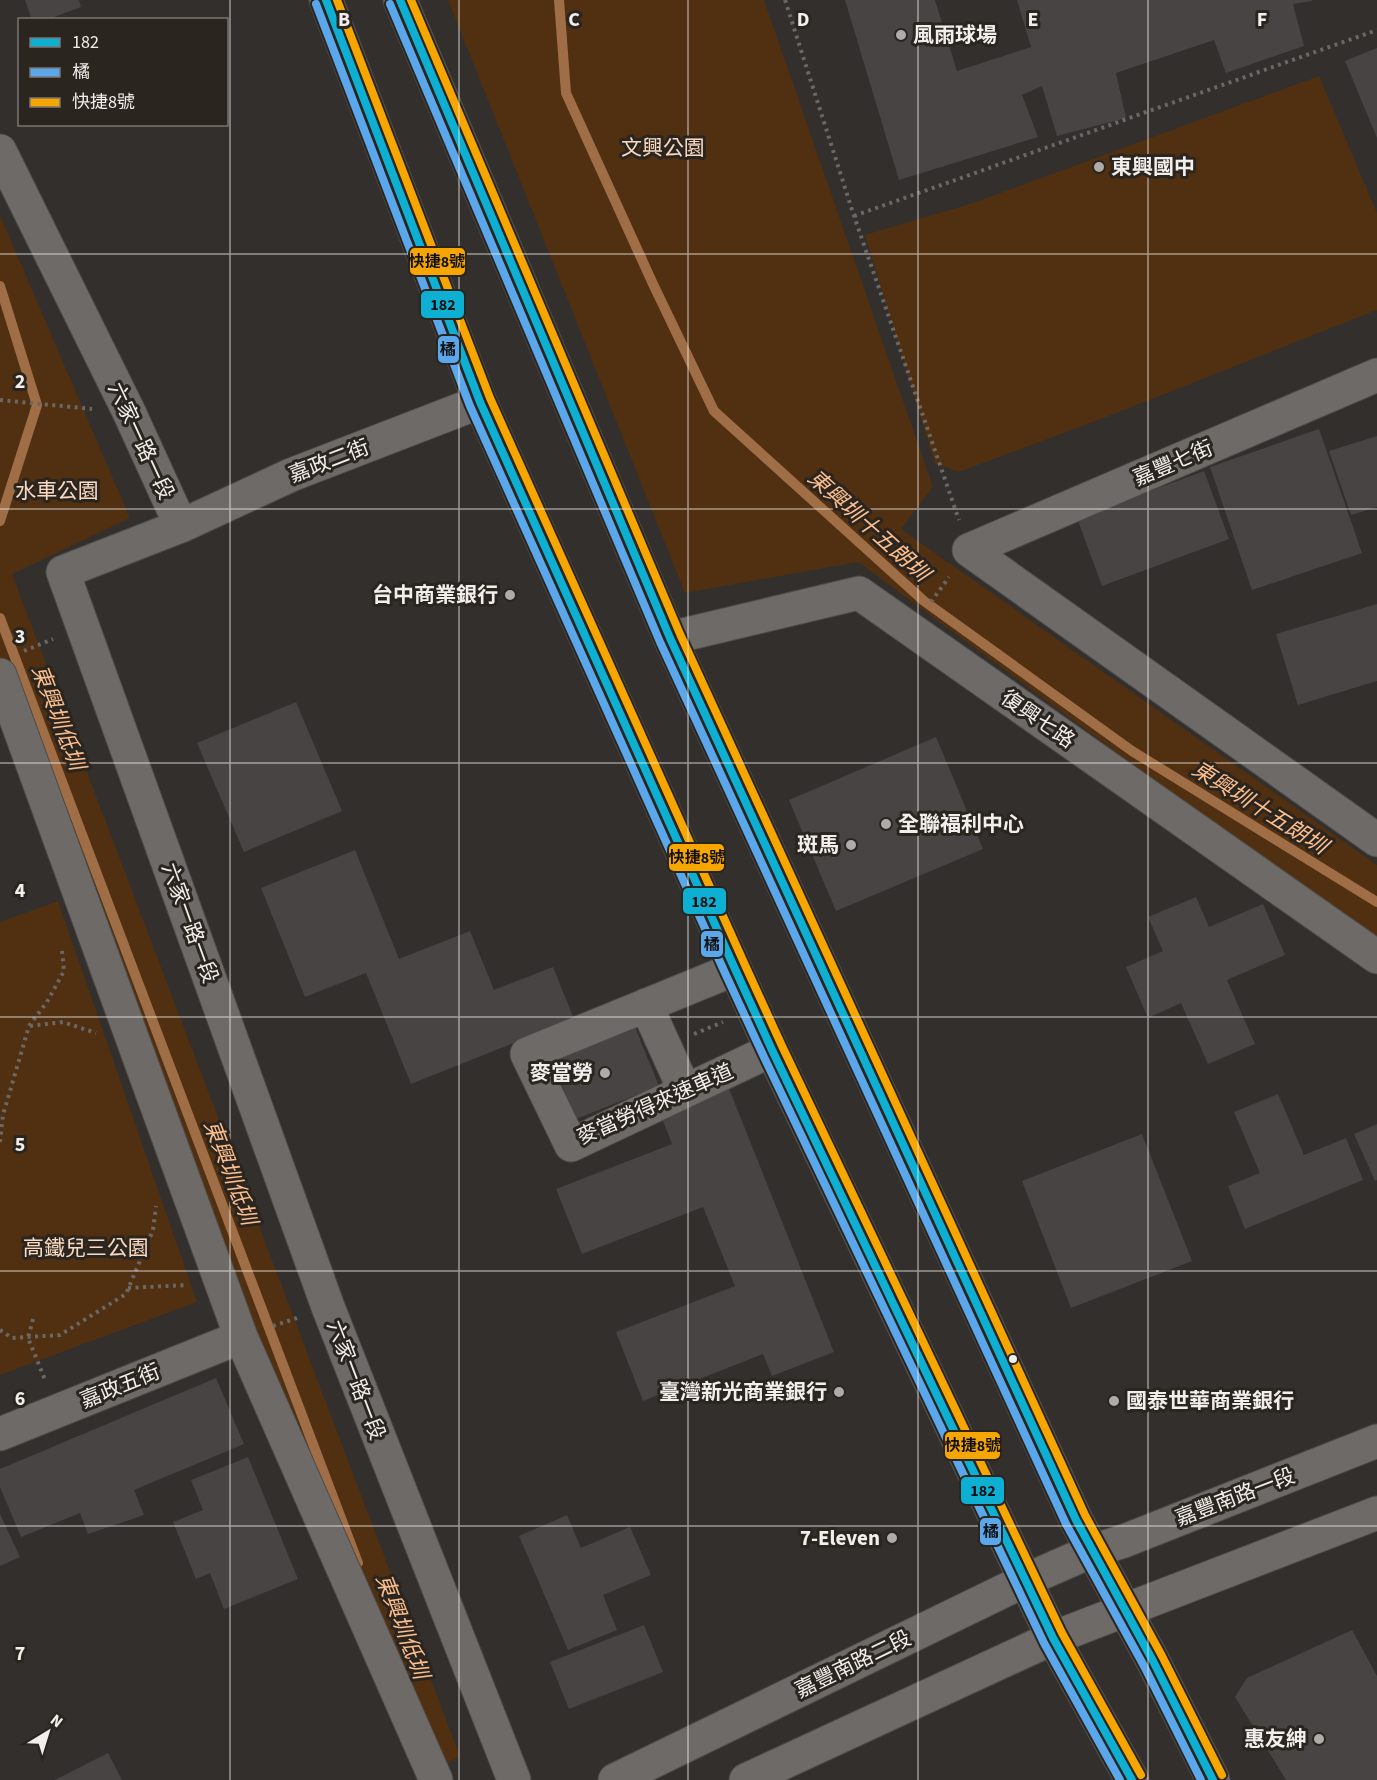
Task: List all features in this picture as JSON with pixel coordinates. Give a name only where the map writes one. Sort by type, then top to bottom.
[{"type":"street","points":[[326,0],[480,402],[735,969],[1053,1638],[1132,1780]]},
{"type":"street","points":[[400,0],[670,638],[1076,1520],[1153,1661],[1213,1780]]},
{"type":"street","name":"六家一路一段","points":[[0,151],[129,412],[182,526],[63,572],[328,1307],[514,1780]]},
{"type":"street","name":"嘉豐七街","points":[[969,550],[1377,375]]},
{"type":"street","name":"嘉政二街","points":[[182,526],[291,475],[480,402]]},
{"type":"street","points":[[969,550],[1377,840]]},
{"type":"street","name":"復興七路","points":[[670,638],[859,593],[1377,957]]},
{"type":"street","points":[[10,664],[241,1337],[436,1780]]},
{"type":"street","name":"麥當勞得來速車道","points":[[735,969],[527,1054],[571,1145],[772,1050]]},
{"type":"street","points":[[646,1005],[685,1091]]},
{"type":"street","name":"嘉政五街","points":[[0,1434],[241,1337]]},
{"type":"street","name":"嘉豐南路一段","points":[[1092,1551],[1377,1441]]},
{"type":"street","points":[[746,1780],[1053,1638],[1377,1513]]},
{"type":"street","name":"嘉豐南路二段","points":[[615,1780],[1026,1580],[1092,1551]]},
{"type":"path","points":[[785,0],[854,216],[969,550],[911,630]]},
{"type":"path","points":[[854,216],[1377,30]]},
{"type":"path","points":[[0,400],[57,406]]},
{"type":"path","points":[[10,664],[84,626]]},
{"type":"path","points":[[0,1142],[3,1115],[29,1026],[64,970],[62,942]]},
{"type":"path","points":[[29,1026],[63,1022],[96,1034]]},
{"type":"path","points":[[0,1330],[12,1338],[60,1335],[126,1294],[153,1230],[157,1200]]},
{"type":"path","points":[[128,1288],[190,1285]]},
{"type":"path","points":[[241,1337],[328,1307]]},
{"type":"path","points":[[33,1319],[28,1338],[47,1384]]},
{"type":"green space","name":"文興公園","points":[[448,0],[764,0],[933,487],[901,529],[1377,865],[1377,944],[858,562],[685,593]]},
{"type":"green space","points":[[1319,76],[1377,213],[1377,310],[1101,419],[959,472],[935,463],[865,235],[973,203]]},
{"type":"green space","name":"水車公園","points":[[0,215],[130,518],[12,574],[460,1756],[424,1777],[0,663]]},
{"type":"green space","name":"高鐵兒三公園","points":[[58,901],[197,1302],[0,1375],[0,922]]},
{"type":"building","points":[[25,0],[79,0],[81,7],[51,18],[31,18]]},
{"type":"building","points":[[845,0],[935,0],[957,71],[1031,47],[1017,0],[1312,1],[1293,4],[1304,46],[1226,73],[1214,40],[1116,73],[1126,118],[1057,136],[1042,86],[1022,95],[1038,137],[899,180]]},
{"type":"building","points":[[1377,48],[1377,138],[1345,61]]},
{"type":"building","points":[[1319,429],[1362,553],[1252,590],[1210,467]]},
{"type":"building","points":[[1377,436],[1377,507],[1351,515],[1329,451]]},
{"type":"building","points":[[1204,471],[1229,539],[1102,586],[1077,518]]},
{"type":"building","points":[[1377,604],[1377,681],[1298,705],[1276,634]]},
{"type":"building","points":[[296,702],[342,811],[244,852],[197,743]]},
{"type":"building","name":"全聯福利中心","points":[[936,737],[983,849],[836,911],[789,800]]},
{"type":"building","points":[[355,850],[399,959],[470,931],[494,990],[553,967],[574,1019],[411,1084],[366,973],[305,997],[261,888]]},
{"type":"building","points":[[1196,897],[1209,927],[1263,904],[1285,955],[1227,980],[1255,1044],[1208,1064],[1181,1003],[1148,1018],[1126,967],[1163,951],[1148,917]]},
{"type":"building","name":"麥當勞","points":[[635,1027],[659,1086],[576,1119],[552,1061]]},
{"type":"building","points":[[726,1081],[834,1352],[772,1376],[763,1354],[643,1401],[616,1332],[735,1286],[703,1207],[582,1254],[556,1189],[672,1144],[658,1108]]},
{"type":"building","points":[[1278,1094],[1304,1155],[1346,1138],[1363,1180],[1245,1229],[1228,1186],[1260,1173],[1234,1112]]},
{"type":"building","points":[[1377,1124],[1377,1180],[1375,1181],[1354,1134]]},
{"type":"building","points":[[1142,1134],[1192,1261],[1071,1308],[1022,1181]]},
{"type":"building","points":[[216,1378],[244,1444],[134,1490],[144,1515],[88,1534],[80,1513],[21,1537],[0,1487],[0,1469]]},
{"type":"building","points":[[248,1457],[298,1579],[224,1609],[210,1573],[196,1579],[173,1522],[203,1510],[191,1480]]},
{"type":"building","points":[[0,1514],[20,1557],[0,1566]]},
{"type":"building","points":[[567,1515],[581,1548],[630,1527],[651,1575],[603,1595],[617,1630],[568,1650],[519,1536]]},
{"type":"building","points":[[644,1625],[663,1672],[569,1709],[550,1662]]},
{"type":"building","name":"惠友紳","points":[[1352,1630],[1377,1676],[1377,1780],[1286,1780],[1235,1697],[1247,1678]]},
{"type":"building","points":[[108,1753],[122,1780],[55,1780]]},
{"type":"waterway","name":"東興圳十五朗圳","points":[[559,0],[566,93],[714,411],[924,601],[1132,751],[1377,902]]},
{"type":"waterway","name":"東興圳低圳","points":[[0,286],[37,405],[0,521]]},
{"type":"waterway","name":"東興圳低圳","points":[[0,618],[358,1563]]},
{"type":"transit line","name":"182","points":[[326,0],[480,402],[735,969],[1053,1638],[1132,1780]]},
{"type":"transit line","name":"快捷8號","points":[[337,0],[490,398],[745,965],[1062,1633],[1141,1775]]},
{"type":"transit line","name":"182","points":[[400,0],[670,638],[1076,1520],[1153,1661],[1213,1780]]},
{"type":"transit line","name":"快捷8號","points":[[411,0],[680,634],[1085,1515],[1162,1656],[1222,1775]]},
{"type":"transit line","name":"橘","points":[[316,4],[470,406],[725,973],[1044,1643],[1120,1780]]},
{"type":"transit line","name":"橘","points":[[390,4],[660,642],[1066,1524],[1144,1666],[1201,1780]]},
{"type":"place","name":"風雨球場","points":[[901,35]]},
{"type":"place","name":"東興國中","points":[[1099,167]]},
{"type":"place","name":"台中商業銀行","points":[[510,595]]},
{"type":"place","name":"全聯福利中心","points":[[886,824]]},
{"type":"place","name":"斑馬","points":[[851,845]]},
{"type":"place","name":"麥當勞","points":[[605,1073]]},
{"type":"place","name":"臺灣新光商業銀行","points":[[839,1392]]},
{"type":"place","name":"國泰世華商業銀行","points":[[1114,1401]]},
{"type":"place","name":"7-Eleven","points":[[892,1538]]},
{"type":"place","name":"惠友紳","points":[[1319,1739]]}]
